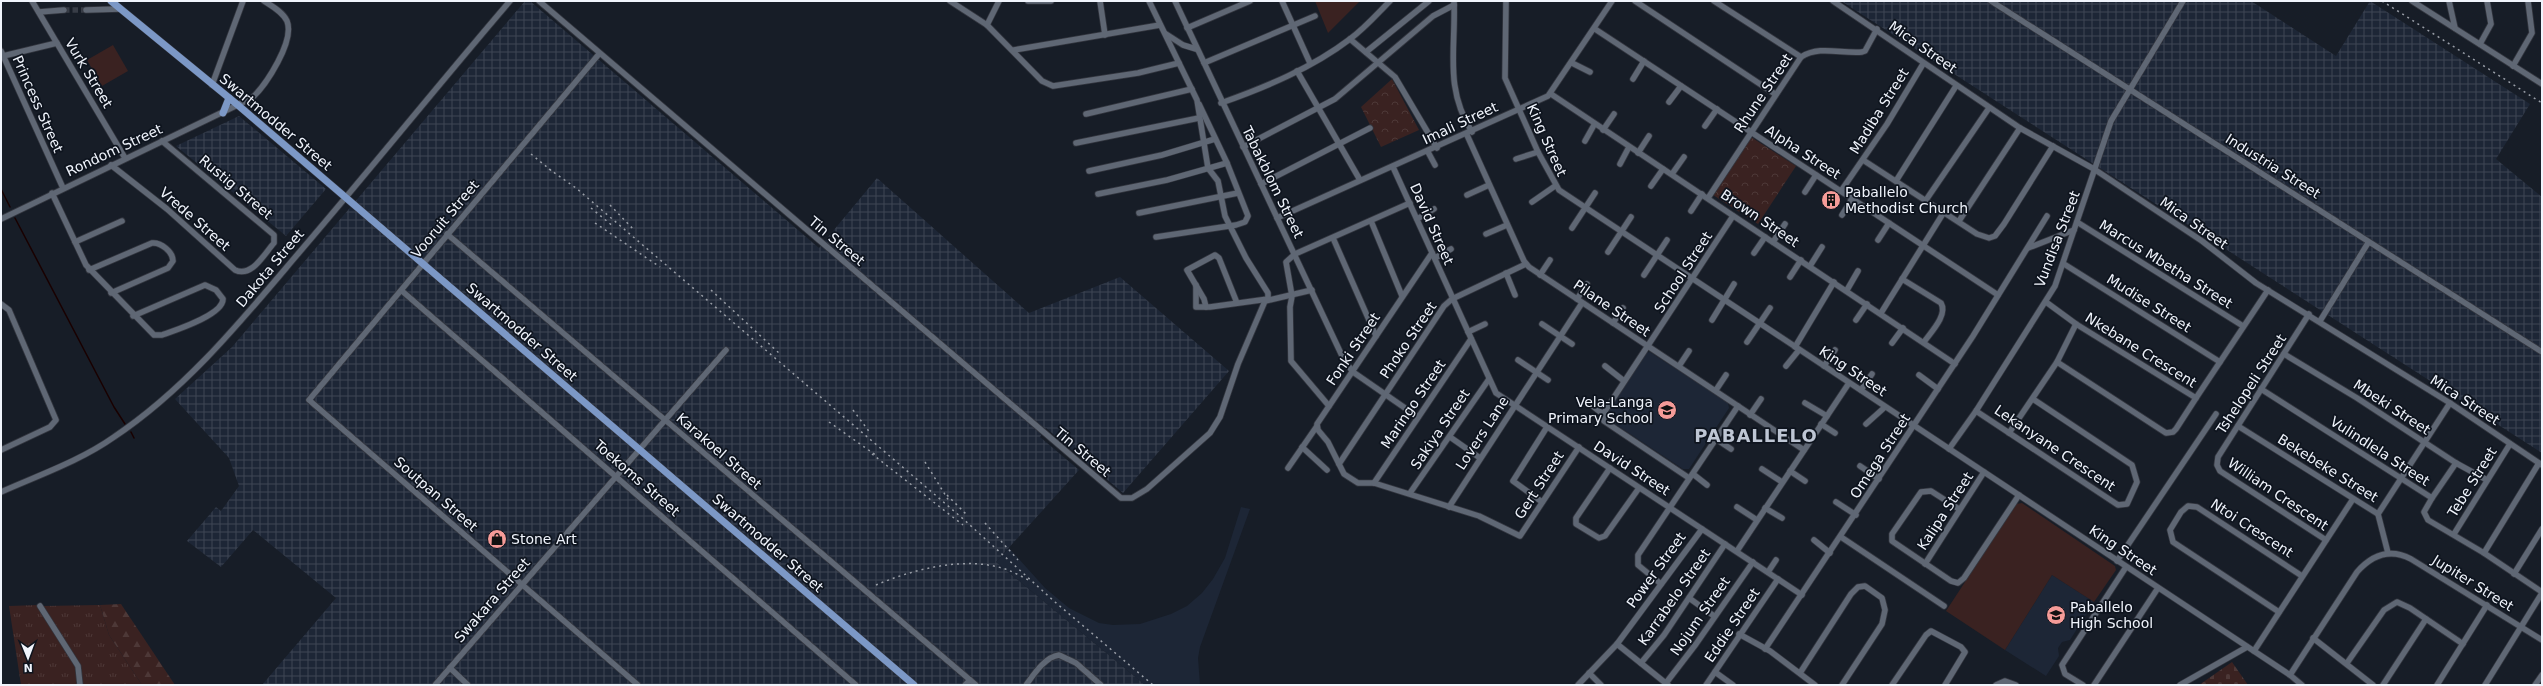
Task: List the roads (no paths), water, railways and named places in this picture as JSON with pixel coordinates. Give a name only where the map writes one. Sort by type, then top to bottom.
[{"type":"main road","name":"Swartmodder Street","points":[[111,1],[239,106],[914,685]]},
{"type":"main road","points":[[223,113],[229,98]]},
{"type":"street","name":"Vurk Street","points":[[32,1],[125,158]]},
{"type":"street","points":[[212,85],[243,1]]},
{"type":"street","name":"Rondom Street","points":[[1,218],[125,158],[239,106],[252,98],[266,84],[286,40],[286,20],[264,1]]},
{"type":"street","name":"Dakota Street","points":[[1,492],[96,448],[142,416],[220,344],[510,1]]},
{"type":"street","name":"Tin Street","points":[[539,1],[599,54],[1121,498],[1132,498],[1147,489],[1210,433],[1220,417],[1238,364],[1264,304],[1268,299]]},
{"type":"street","points":[[951,1],[987,25],[1014,50],[1042,81],[1053,86],[1138,73],[1179,63]]},
{"type":"street","points":[[987,25],[999,1]]},
{"type":"street","points":[[1028,1],[1049,1]]},
{"type":"street","points":[[1100,1],[1105,35]]},
{"type":"street","points":[[1149,1],[1227,163],[1248,216],[1245,222],[1229,226],[1156,237]]},
{"type":"street","name":"Tabakblom Street","points":[[1174,1],[1344,360],[1353,372]]},
{"type":"street","points":[[1187,28],[1250,1]]},
{"type":"street","points":[[1282,1],[1292,27],[1310,63]]},
{"type":"street","points":[[1221,103],[1271,85],[1297,71],[1350,39],[1390,1]]},
{"type":"street","points":[[1366,52],[1429,1]]},
{"type":"street","name":"King Street","points":[[1506,1],[1504,72],[1538,152],[1555,186],[1621,232],[2290,675],[2302,685]]},
{"type":"street","points":[[1551,94],[1612,1]]},
{"type":"street","points":[[1635,1],[1775,94]]},
{"type":"street","points":[[1714,1],[1801,57]]},
{"type":"street","name":"Mica Street","points":[[1833,1],[1905,48],[1923,64],[1989,108],[2020,128],[2094,169],[2202,241],[2235,268],[2268,290],[2309,314],[2450,403],[2541,464]]},
{"type":"street","name":"Industria Street","points":[[1991,1],[2368,243],[2542,352]]},
{"type":"street","name":"Vundisa Street","points":[[1949,448],[1976,411],[2046,302],[2064,264],[2111,121],[2131,90],[2183,1]]},
{"type":"street","points":[[2412,1],[2542,84]]},
{"type":"street","points":[[2449,1],[2455,28]]},
{"type":"street","points":[[2480,44],[2491,24],[2487,1]]},
{"type":"street","points":[[2514,66],[2532,33],[2528,1]]},
{"type":"street","points":[[1243,147],[1320,109],[1335,99],[1380,63],[1433,16],[1454,3]]},
{"type":"street","name":"Pilane Street","points":[[1454,3],[1452,71],[1455,95],[1488,185],[1526,264],[1540,275],[1716,390],[1750,415],[1804,450]]},
{"type":"street","points":[[86,10],[120,9]]},
{"type":"street","points":[[39,12],[64,10]]},
{"type":"street","points":[[1204,63],[1315,16]]},
{"type":"street","points":[[1014,50],[1160,25]]},
{"type":"street","name":"Alpha Street","points":[[1595,29],[1998,296]]},
{"type":"street","name":"Rhune Street","points":[[1708,198],[1775,94],[1801,57],[1813,52],[1825,50],[1862,52],[1865,50],[1877,29]]},
{"type":"street","points":[[1164,33],[1183,45],[1196,49]]},
{"type":"street","points":[[1350,39],[1380,63],[1401,86],[1437,148]]},
{"type":"street","points":[[2,53],[57,43]]},
{"type":"street","name":"Princess Street","points":[[2,53],[63,188]]},
{"type":"street","name":"Vooruit Street","points":[[309,400],[402,291],[447,234],[599,54]]},
{"type":"street","points":[[1632,78],[1644,61]]},
{"type":"street","points":[[1572,63],[1590,72]]},
{"type":"street","name":"Madiba Street","points":[[1841,191],[1863,160],[1923,64]]},
{"type":"street","points":[[1297,71],[1360,180]]},
{"type":"street","points":[[1669,102],[1680,86]]},
{"type":"street","points":[[1896,181],[1956,86]]},
{"type":"street","points":[[1086,114],[1192,89]]},
{"type":"street","name":"Imali Street","points":[[1277,218],[1360,180],[1437,148],[1551,94]]},
{"type":"street","name":"Brown Street","points":[[1551,94],[1594,125],[1663,168],[1733,216],[1847,290],[1955,364]]},
{"type":"street","points":[[1197,100],[1202,143],[1208,168],[1218,181],[1220,198],[1229,226],[1246,258],[1268,293],[1268,299]]},
{"type":"street","points":[[1926,200],[1989,108]]},
{"type":"street","points":[[1705,126],[1717,109]]},
{"type":"street","points":[[1603,130],[1614,114]]},
{"type":"street","points":[[1076,143],[1199,118]]},
{"type":"street","points":[[1585,142],[1594,125]]},
{"type":"street","points":[[1261,184],[1370,128]]},
{"type":"street","points":[[1959,221],[2020,128]]},
{"type":"street","points":[[1638,153],[1649,136]]},
{"type":"street","points":[[1089,171],[1162,155],[1215,139]]},
{"type":"street","name":"Rustig Street","points":[[162,141],[274,235],[274,243],[263,256]]},
{"type":"street","points":[[1863,160],[1982,237],[1989,238],[1998,233],[2053,146]]},
{"type":"street","points":[[1620,164],[1629,147]]},
{"type":"street","points":[[1428,152],[1435,165]]},
{"type":"street","points":[[1516,159],[1538,152]]},
{"type":"street","points":[[1672,174],[1684,157]]},
{"type":"street","points":[[1098,194],[1167,180],[1227,163]]},
{"type":"street","name":"Vrede Street","points":[[111,165],[167,209],[235,270],[249,272],[263,256]]},
{"type":"street","name":"David Street","points":[[1393,167],[1496,393],[1802,595]]},
{"type":"street","points":[[1651,186],[1663,168]]},
{"type":"street","points":[[1805,192],[1816,175]]},
{"type":"street","points":[[1467,195],[1488,185]]},
{"type":"street","points":[[1532,202],[1555,186]]},
{"type":"street","points":[[1138,213],[1220,198],[1238,192]]},
{"type":"street","points":[[52,193],[74,242],[89,270],[133,316],[152,334],[160,336],[218,310],[222,304],[222,296],[212,287],[202,285],[133,316]]},
{"type":"street","points":[[1572,228],[1595,193]]},
{"type":"street","points":[[1691,211],[1702,194]]},
{"type":"street","points":[[1842,215],[1852,199]]},
{"type":"street","points":[[1329,406],[1291,361],[1290,307],[1292,296],[1286,265],[1295,254],[1410,203]]},
{"type":"street","points":[[1417,219],[1434,209]]},
{"type":"street","points":[[1881,313],[1944,212]]},
{"type":"street","name":"School Street","points":[[1603,414],[1733,216]]},
{"type":"street","name":"Omega Street","points":[[1765,648],[1856,515],[1955,364],[2028,248],[2046,216]]},
{"type":"street","points":[[1608,252],[1631,217]]},
{"type":"street","points":[[74,242],[122,221]]},
{"type":"street","points":[[1371,221],[1402,296]]},
{"type":"street","name":"Marcus Mbetha Street","points":[[2077,222],[2243,326]]},
{"type":"street","points":[[1878,240],[1889,223]]},
{"type":"street","points":[[1773,242],[1785,224]]},
{"type":"street","points":[[1486,234],[1507,225]]},
{"type":"street","points":[[2028,248],[2074,230]]},
{"type":"street","name":"Karakoel Street","points":[[447,234],[976,685]]},
{"type":"street","points":[[1754,253],[1765,237]]},
{"type":"street","points":[[1333,238],[1376,336]]},
{"type":"street","points":[[1644,275],[1667,240]]},
{"type":"street","points":[[89,270],[152,243],[160,244],[170,253],[173,262],[168,268],[112,293]]},
{"type":"street","points":[[2320,321],[2368,243]]},
{"type":"street","points":[[1810,266],[1822,247]]},
{"type":"street","points":[[1434,255],[1451,249]]},
{"type":"street","points":[[1206,307],[1196,284],[1187,270],[1215,254],[1219,258],[1237,303]]},
{"type":"street","name":"Fonki Street","points":[[1288,468],[1402,296],[1434,255]]},
{"type":"street","points":[[1540,275],[1550,260]]},
{"type":"street","points":[[1790,277],[1801,260]]},
{"type":"street","name":"Phoko Street","points":[[1338,462],[1385,395],[1442,309],[1452,299],[1526,264]]},
{"type":"street","name":"Mudise Street","points":[[2064,264],[2220,362]]},
{"type":"street","points":[[1847,290],[1858,271]]},
{"type":"street","points":[[1506,273],[1515,295]]},
{"type":"street","points":[[1902,279],[1941,303],[1943,307],[1942,315],[1924,342]]},
{"type":"street","points":[[1786,366],[1834,282]]},
{"type":"street","points":[[1196,284],[1196,307],[1292,296],[1312,290]]},
{"type":"street","points":[[1577,299],[1587,284]]},
{"type":"street","points":[[1712,320],[1734,284]]},
{"type":"street","points":[[2196,398],[2268,290]]},
{"type":"street","name":"Toekoms Street","points":[[402,291],[856,685]]},
{"type":"street","name":"Nkebane Crescent","points":[[2046,302],[2076,324],[2196,398],[2176,429],[2173,432],[2166,432],[2057,362]]},
{"type":"street","name":"Lovers Lane","points":[[1449,507],[1514,405],[1582,303]]},
{"type":"street","points":[[1,304],[9,310],[56,416],[56,421],[52,426],[1,450]]},
{"type":"street","points":[[1856,320],[1867,304]]},
{"type":"street","points":[[1613,323],[1623,308]]},
{"type":"street","points":[[1747,342],[1770,308]]},
{"type":"street","name":"Tshelopeli Street","points":[[2217,467],[2218,457],[2309,314]]},
{"type":"street","points":[[1468,332],[1485,324]]},
{"type":"street","points":[[1542,324],[1572,344]]},
{"type":"street","points":[[2009,433],[2057,362],[2076,324]]},
{"type":"street","points":[[1892,343],[1903,328]]},
{"type":"street","name":"Maringo Street","points":[[1374,483],[1471,339]]},
{"type":"street","name":"Swakara Street","points":[[435,685],[521,584],[617,478],[639,450],[726,350]]},
{"type":"street","points":[[1824,366],[1835,350]]},
{"type":"street","points":[[1679,366],[1689,351]]},
{"type":"street","name":"Mbeki Street","points":[[2284,354],[2357,398],[2456,463],[2487,480]]},
{"type":"street","points":[[1518,360],[1548,380]]},
{"type":"street","points":[[1605,366],[1624,380]]},
{"type":"street","points":[[1353,372],[1418,417]]},
{"type":"street","points":[[1861,390],[1872,374]]},
{"type":"street","points":[[1716,390],[1726,375]]},
{"type":"street","points":[[1919,375],[1938,388]]},
{"type":"street","name":"Sakiya Street","points":[[1410,493],[1489,379]]},
{"type":"street","points":[[1737,551],[1849,383]]},
{"type":"street","name":"Vulindlela Street","points":[[2261,389],[2432,498],[2426,509],[2425,518],[2484,553],[2542,593]]},
{"type":"street","points":[[1750,415],[1761,399]]},
{"type":"street","name":"Lekanyane Crescent","points":[[1976,411],[2118,505],[2124,505],[2130,500],[2137,482],[2132,465],[2033,399]]},
{"type":"street","name":"Soutpan Street","points":[[309,400],[638,685]]},
{"type":"street","points":[[1586,402],[1603,414],[1604,421],[1707,485]]},
{"type":"street","points":[[1805,403],[1827,416]]},
{"type":"street","points":[[2378,514],[2450,403]]},
{"type":"street","points":[[1661,584],[1637,563],[1640,552],[1738,406]]},
{"type":"street","points":[[1866,424],[1885,407]]},
{"type":"street","points":[[2117,561],[2216,414]]},
{"type":"street","points":[[1821,424],[1835,433]]},
{"type":"street","points":[[1317,426],[1344,474],[1350,480],[1361,483],[1374,483],[1410,493],[1449,507]]},
{"type":"street","name":"Bekebeke Street","points":[[2238,426],[2378,514],[2388,553]]},
{"type":"street","points":[[1542,502],[1513,480],[1547,427]]},
{"type":"street","points":[[1450,437],[1480,458]]},
{"type":"street","points":[[1716,439],[1731,449]]},
{"type":"street","name":"Tebe Street","points":[[2454,534],[2510,444]]},
{"type":"street","points":[[1302,447],[1326,470]]},
{"type":"street","name":"Gert Street","points":[[1449,507],[1479,516],[1520,536],[1578,447]]},
{"type":"street","points":[[2432,498],[2456,463]]},
{"type":"street","points":[[2484,553],[2541,464]]},
{"type":"street","points":[[1860,466],[1879,479]]},
{"type":"street","name":"William Crescent","points":[[2217,467],[2326,540]]},
{"type":"street","points":[[1610,468],[1576,520],[1576,524],[1596,538],[1602,538],[1639,488]]},
{"type":"street","points":[[1762,469],[1782,482]]},
{"type":"street","points":[[1790,471],[1805,481]]},
{"type":"street","name":"Kalipa Street","points":[[1925,564],[1959,508],[1984,472]]},
{"type":"street","points":[[1959,508],[1931,491],[1921,492],[1891,538],[1894,544],[1954,582],[1961,581],[2019,495]]},
{"type":"street","points":[[2254,651],[2353,499]]},
{"type":"street","points":[[1836,502],[1856,515]]},
{"type":"street","name":"Ntoi Crescent","points":[[2279,612],[2173,542],[2170,530],[2181,512],[2188,506],[2198,507],[2302,576]]},
{"type":"street","points":[[1737,507],[1757,520]]},
{"type":"street","points":[[1765,508],[1782,518]]},
{"type":"street","name":"Power Street","points":[[1578,685],[1617,644],[1702,528]]},
{"type":"street","points":[[2514,574],[2542,529]]},
{"type":"street","points":[[1841,537],[1944,606]]},
{"type":"street","points":[[1814,540],[1830,553]]},
{"type":"street","name":"Karrabelo Street","points":[[1641,663],[1689,598],[1725,544]]},
{"type":"street","points":[[2290,675],[2313,638],[2363,565],[2370,559],[2388,553]]},
{"type":"street","name":"Jupiter Street","points":[[2388,553],[2397,553],[2411,559],[2488,605],[2542,640]]},
{"type":"street","points":[[1768,572],[1776,560]]},
{"type":"street","name":"Nojum Street","points":[[1667,684],[1753,562]]},
{"type":"street","points":[[2083,685],[2065,674],[2062,667],[2063,662],[2126,567]]},
{"type":"street","name":"Eddie Street","points":[[1706,685],[1739,634],[1778,579]]},
{"type":"street","points":[[1800,673],[1851,594],[1858,587],[1865,586],[1882,598],[1884,619],[1842,685]]},
{"type":"street","points":[[2094,685],[2158,588]]},
{"type":"street","points":[[2485,685],[2542,593]]},
{"type":"street","points":[[1689,598],[1714,616]]},
{"type":"street","points":[[2347,663],[2384,610],[2392,603],[2402,604],[2463,644]]},
{"type":"street","points":[[2437,685],[2488,605]]},
{"type":"street","points":[[40,606],[78,666],[80,685]]},
{"type":"street","points":[[2383,685],[2426,619]]},
{"type":"street","points":[[1892,685],[1926,635],[1931,631],[1951,641],[1965,652],[1945,685]]},
{"type":"street","points":[[1739,634],[1765,648],[1815,685]]},
{"type":"street","points":[[2313,638],[2347,663],[2373,685]]},
{"type":"street","points":[[1617,644],[1667,684]]},
{"type":"street","points":[[2180,685],[2247,647]]},
{"type":"street","points":[[1026,685],[1042,666],[1052,657],[1059,655],[1076,663],[1101,685]]},
{"type":"street","points":[[450,668],[468,685]]},
{"type":"street","points":[[1715,672],[1733,685]]},
{"type":"street","points":[[1589,673],[1601,685]]},
{"type":"street","points":[[2535,685],[2542,674]]},
{"type":"street","points":[[965,685],[970,680]]},
{"type":"street","points":[[1996,685],[2005,681],[2016,685]]},
{"type":"waterway","points":[[1,189],[10,207]]},
{"type":"waterway","points":[[15,218],[114,407],[125,424]]},
{"type":"waterway","points":[[131,432],[134,438]]},
{"type":"tunnel","points":[[64,10],[86,10]]},
{"type":"railway","points":[[2382,1],[2542,103]]},
{"type":"railway","points":[[531,154],[553,172]]},
{"type":"railway","points":[[549,169],[576,188],[961,517],[1055,602],[1153,685]]},
{"type":"railway","points":[[610,205],[635,231]]},
{"type":"railway","points":[[591,208],[614,227]]},
{"type":"railway","points":[[595,223],[660,267]]},
{"type":"railway","points":[[711,290],[780,354]]},
{"type":"railway","points":[[853,410],[871,434]]},
{"type":"railway","points":[[829,422],[877,456]]},
{"type":"railway","points":[[872,454],[963,525]]},
{"type":"railway","points":[[925,462],[949,501]]},
{"type":"railway","points":[[947,495],[967,515]]},
{"type":"railway","points":[[985,523],[1018,560]]},
{"type":"railway","points":[[876,585],[924,569],[958,564],[992,566],[1008,570],[1030,581]]},
{"type":"place","name":"Paballelo Methodist Church","points":[[1831,200]]},
{"type":"place","name":"Vela-Langa Primary School","points":[[1667,410]]},
{"type":"place","name":"Stone Art","points":[[497,539]]},
{"type":"place","name":"Paballelo High School","points":[[2056,615]]},
{"type":"district","name":"PABALLELO","points":[[1756,436]]}]
